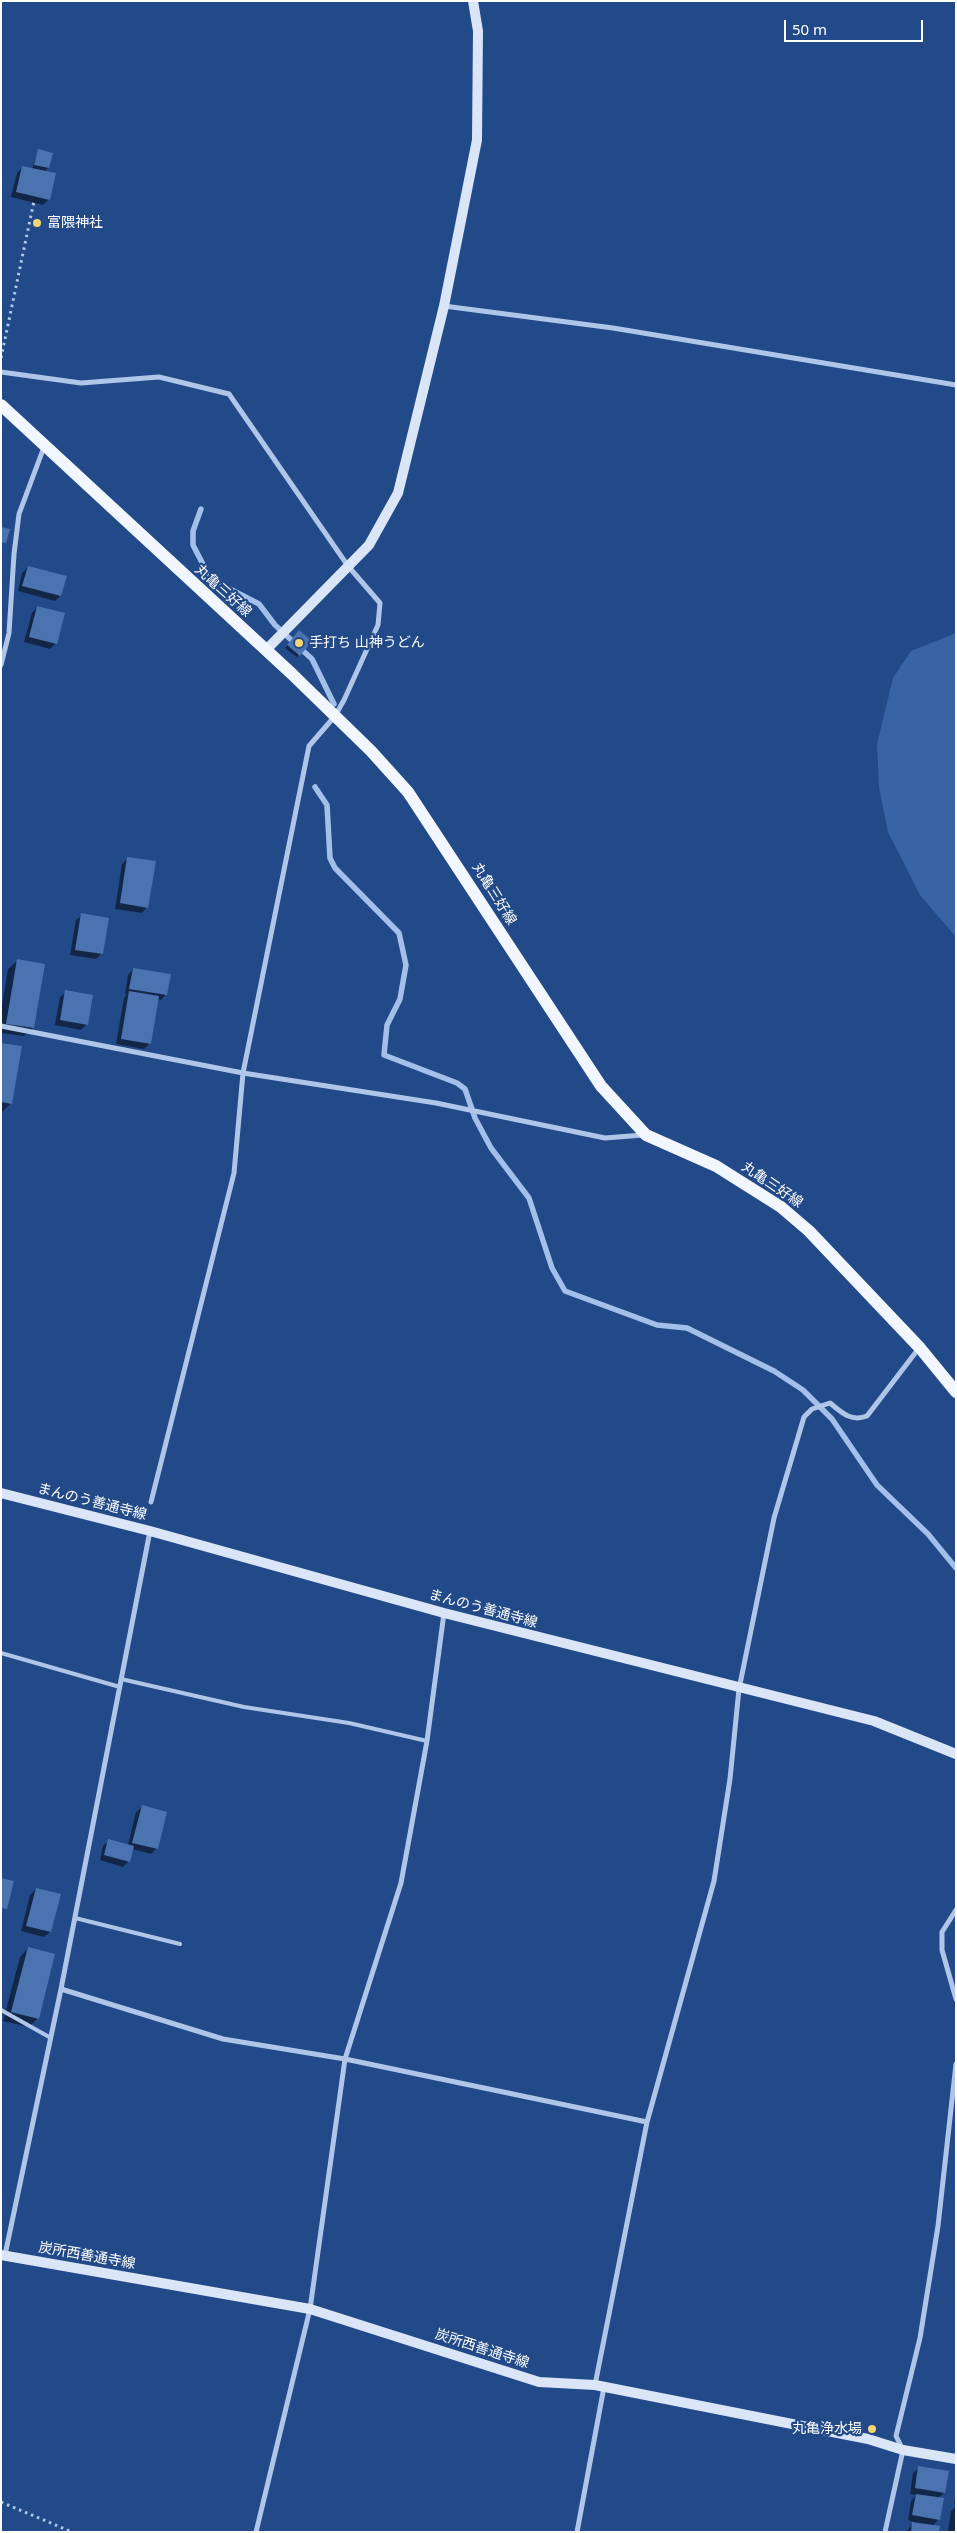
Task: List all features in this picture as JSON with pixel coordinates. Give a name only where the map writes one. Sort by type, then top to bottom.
[{"type":"main road","points":[[270,646],[369,545],[398,493],[444,306],[478,140],[478,31],[473,1]]},
{"type":"main road","name":"丸亀三好線","points":[[1,405],[270,646],[408,792],[601,1086],[646,1135],[716,1166],[781,1207],[809,1231],[920,1348],[956,1392]]},
{"type":"main road","name":"まんのう善通寺線","points":[[1,1493],[150,1531],[444,1613],[739,1689],[874,1721],[956,1754]]},
{"type":"main road","name":"炭所西善通寺線","points":[[3,2255],[310,2309],[539,2382],[599,2386],[868,2439],[903,2450],[956,2459]]},
{"type":"street","points":[[444,306],[613,328],[956,385]]},
{"type":"street","points":[[1,372],[81,382],[159,378],[229,394],[348,566],[380,603],[378,625],[335,716],[309,746],[243,1073],[234,1173],[151,1502]]},
{"type":"street","points":[[1,665],[9,632],[14,554],[19,514],[45,446]]},
{"type":"street","points":[[1,1026],[243,1073],[459,1108],[606,1138],[646,1135]]},
{"type":"street","points":[[577,2532],[599,2386],[647,2122],[714,1881],[730,1779],[739,1689],[774,1518],[804,1417],[812,1409],[830,1403],[845,1415],[858,1419],[867,1416],[920,1348]]},
{"type":"street","points":[[3,2255],[61,1989],[150,1531]]},
{"type":"street","points":[[256,2532],[262,2516],[310,2309],[345,2059],[401,1883],[427,1741],[444,1613]]},
{"type":"street","points":[[956,1910],[942,1932],[942,1950],[956,1999]]},
{"type":"street","points":[[61,1989],[223,2039],[345,2059],[647,2122]]},
{"type":"street","points":[[885,2532],[903,2450],[896,2436],[920,2338],[938,2226],[956,2064]]},
{"type":"lane","points":[[1,1653],[120,1687]]},
{"type":"lane","points":[[121,1679],[244,1707],[349,1723],[427,1741]]},
{"type":"lane","points":[[75,1918],[180,1944]]},
{"type":"lane","points":[[1,2010],[51,2038]]},
{"type":"path","points":[[1,358],[34,201]]},
{"type":"path","points":[[1,2502],[72,2532]]},
{"type":"shaded area","points":[[956,633],[956,937],[920,895],[888,832],[879,787],[877,744],[893,678],[911,651]]},
{"type":"building","points":[[38,149],[53,153],[49,168],[34,165]]},
{"type":"building","points":[[22,166],[56,173],[50,200],[16,192]]},
{"type":"building","points":[[1,527],[10,529],[6,543],[1,542]]},
{"type":"building","points":[[28,566],[67,576],[61,596],[22,586]]},
{"type":"building","points":[[37,606],[65,613],[57,644],[29,637]]},
{"type":"building","name":"手打ち 山神うどん","points":[[299,630],[312,641],[300,656],[287,645]]},
{"type":"building","points":[[127,857],[156,861],[148,908],[120,903]]},
{"type":"building","points":[[81,913],[109,918],[103,954],[75,950]]},
{"type":"building","points":[[17,959],[45,964],[34,1028],[6,1024]]},
{"type":"building","points":[[133,968],[171,974],[167,995],[129,989]]},
{"type":"building","points":[[65,990],[93,995],[88,1025],[60,1020]]},
{"type":"building","points":[[129,991],[159,996],[151,1044],[121,1039]]},
{"type":"building","points":[[1,1043],[22,1046],[12,1104],[1,1102]]},
{"type":"building","points":[[142,1805],[167,1812],[158,1849],[132,1843]]},
{"type":"building","points":[[108,1839],[134,1846],[130,1862],[104,1855]]},
{"type":"building","points":[[1,1878],[14,1881],[7,1909],[1,1908]]},
{"type":"building","points":[[36,1888],[61,1894],[51,1932],[26,1926]]},
{"type":"building","points":[[28,1947],[55,1954],[39,2019],[11,2012]]},
{"type":"building","points":[[918,2466],[949,2471],[945,2493],[915,2488]]},
{"type":"building","points":[[916,2494],[944,2498],[940,2520],[912,2515]]},
{"type":"building","points":[[912,2522],[940,2526],[939,2532],[911,2532]]},
{"type":"waterway","points":[[201,509],[193,531],[193,545],[209,576],[259,604],[275,625],[312,659],[334,704]]},
{"type":"waterway","points":[[315,787],[327,805],[330,858],[335,868],[399,933],[406,965],[400,999],[387,1025],[384,1055],[457,1083],[465,1089],[475,1118],[491,1148],[529,1198],[552,1268],[565,1291],[657,1325],[687,1328],[774,1371],[803,1390],[832,1419],[877,1485],[928,1534],[956,1568]]},
{"type":"place","name":"富隈神社","points":[[37,223]]},
{"type":"place","name":"手打ち 山神うどん","points":[[299,643]]},
{"type":"place","name":"丸亀浄水場","points":[[872,2429]]}]
